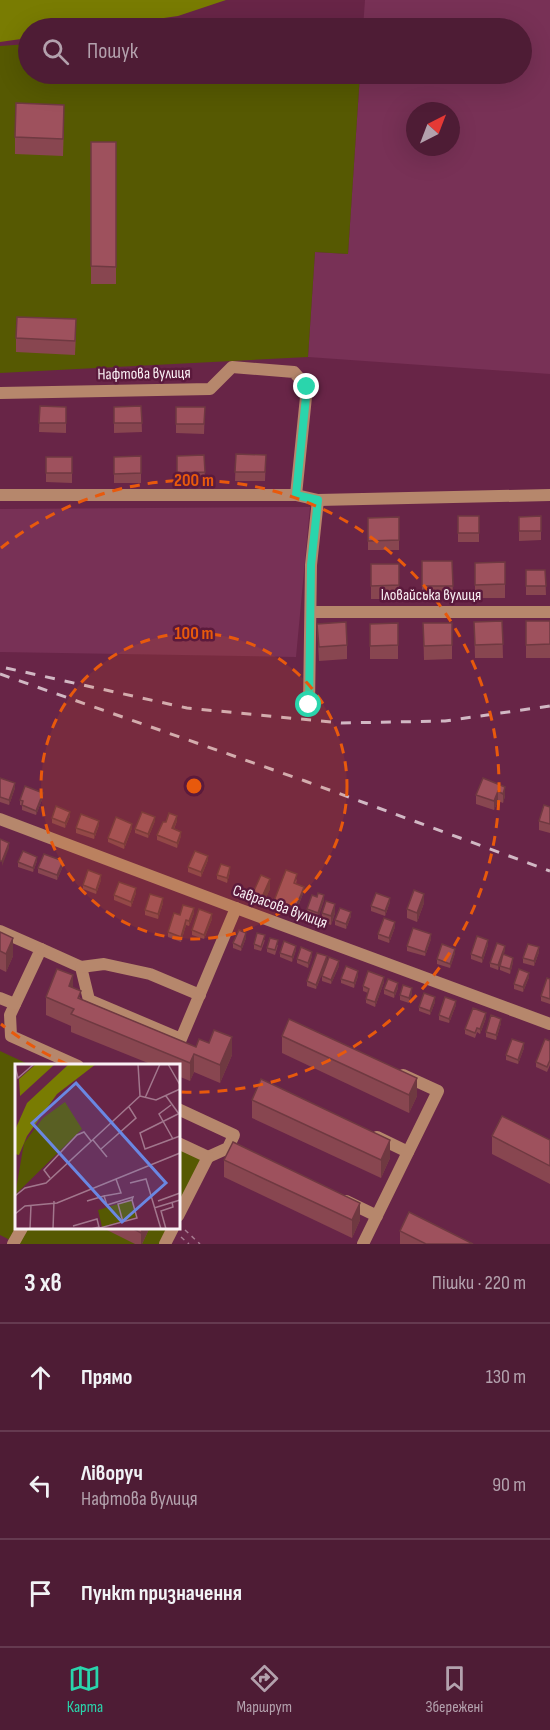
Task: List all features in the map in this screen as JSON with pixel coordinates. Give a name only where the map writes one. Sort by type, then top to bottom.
[{"type":"street","name":"Нафтова вулиця","points":[[0,393],[210,389],[232,367],[294,372],[307,387],[296,495]]},
{"type":"street","points":[[0,495],[296,495],[318,500],[550,495]]},
{"type":"street","points":[[309,705],[311,565],[318,500]]},
{"type":"street","name":"Іловайська вулиця","points":[[312,612],[550,612]]},
{"type":"street","name":"Саврасова вулиця","points":[[0,819],[550,1024]]},
{"type":"street","points":[[81,967],[88,1000],[181,1039],[236,908]]},
{"type":"street","points":[[0,931],[81,967],[104,964],[150,974],[200,995]]},
{"type":"street","points":[[41,949],[10,1015],[10,1036],[76,1064]]},
{"type":"street","points":[[0,998],[15,1004]]},
{"type":"street","points":[[363,1244],[438,1091],[395,1071]]},
{"type":"street","points":[[180,1110],[234,1135],[228,1148],[208,1157],[180,1212]]},
{"type":"street","points":[[366,1132],[408,1152]]},
{"type":"street","points":[[180,1144],[208,1157]]},
{"type":"street","points":[[336,1196],[377,1216]]},
{"type":"street","points":[[14,1244],[21,1229]]},
{"type":"street","points":[[165,1244],[179,1229]]},
{"type":"street","points":[[0,1242],[5,1244]]},
{"type":"path","points":[[179,1229],[200,1244]]},
{"type":"path","points":[[182,1238],[189,1244]]},
{"type":"shaded area","points":[[0,0],[226,0],[178,16],[164,18],[18,18],[18,39],[0,42]]},
{"type":"shaded area","points":[[365,0],[550,0],[550,374],[308,357],[315,252],[348,254],[359,84],[532,84],[532,18],[364,18]]},
{"type":"shaded area","points":[[18,45],[18,84],[359,84],[348,254],[315,252],[308,357],[0,373],[0,46]]},
{"type":"shaded area","points":[[310,507],[296,657],[0,652],[0,509]]},
{"type":"shaded area","points":[[0,1051],[28,1064],[15,1064],[15,1229],[167,1229],[160,1244],[18,1244],[0,1235]]},
{"type":"shaded area","points":[[180,1138],[205,1150],[180,1203]]},
{"type":"building","points":[[16,103],[64,105],[63,139],[15,137]]},
{"type":"building","points":[[91,142],[116,142],[116,267],[91,266]]},
{"type":"building","points":[[17,317],[76,319],[75,341],[16,338]]},
{"type":"building","points":[[40,406],[66,407],[66,423],[39,423]]},
{"type":"building","points":[[141,406],[142,423],[114,423],[114,407]]},
{"type":"building","points":[[176,407],[205,407],[204,424],[176,424]]},
{"type":"building","points":[[236,454],[266,455],[265,472],[235,472]]},
{"type":"building","points":[[204,455],[205,472],[177,473],[177,456]]},
{"type":"building","points":[[141,456],[141,473],[114,474],[114,457]]},
{"type":"building","points":[[46,457],[72,457],[72,473],[46,473]]},
{"type":"building","points":[[458,516],[479,516],[479,533],[458,533]]},
{"type":"building","points":[[541,516],[541,531],[519,531],[519,517]]},
{"type":"building","points":[[399,517],[399,540],[368,541],[368,518]]},
{"type":"building","points":[[422,561],[452,561],[453,586],[422,586]]},
{"type":"building","points":[[505,562],[505,584],[475,585],[475,563]]},
{"type":"building","points":[[371,564],[399,564],[399,585],[371,586]]},
{"type":"building","points":[[526,570],[545,570],[546,586],[526,586]]},
{"type":"building","points":[[502,621],[503,644],[475,645],[474,622]]},
{"type":"building","points":[[526,621],[550,621],[550,644],[526,645]]},
{"type":"building","points":[[346,622],[347,645],[319,647],[317,624]]},
{"type":"building","points":[[398,623],[398,645],[370,646],[370,624]]},
{"type":"building","points":[[423,623],[452,623],[452,645],[424,646]]},
{"type":"building","points":[[0,778],[15,783],[9,800],[0,797]]},
{"type":"building","points":[[483,778],[505,787],[503,794],[498,791],[494,801],[476,795]]},
{"type":"building","points":[[25,786],[43,793],[36,811],[22,805],[23,801],[20,800]]},
{"type":"building","points":[[544,805],[550,807],[550,824],[539,821]]},
{"type":"building","points":[[56,806],[70,812],[65,823],[52,818]]},
{"type":"building","points":[[142,812],[155,817],[148,834],[135,829]]},
{"type":"building","points":[[169,813],[177,816],[172,828],[181,832],[177,843],[157,835]]},
{"type":"building","points":[[81,814],[99,821],[94,834],[76,828]]},
{"type":"building","points":[[116,817],[132,824],[124,844],[108,838]]},
{"type":"building","points":[[0,839],[9,843],[2,861],[0,861]]},
{"type":"building","points":[[23,851],[37,857],[33,868],[18,862]]},
{"type":"building","points":[[195,851],[208,856],[201,872],[188,867]]},
{"type":"building","points":[[44,854],[63,861],[57,875],[38,868]]},
{"type":"building","points":[[221,864],[230,867],[227,878],[217,875]]},
{"type":"building","points":[[88,870],[101,875],[96,890],[83,885]]},
{"type":"building","points":[[286,870],[297,874],[294,883],[304,887],[296,907],[274,901]]},
{"type":"building","points":[[261,875],[270,879],[262,897],[253,893]]},
{"type":"building","points":[[119,882],[136,888],[131,902],[114,895]]},
{"type":"building","points":[[414,890],[424,894],[417,913],[407,909]]},
{"type":"building","points":[[318,893],[324,895],[318,913],[307,909],[312,895],[317,897]]},
{"type":"building","points":[[376,893],[390,898],[385,911],[371,906]]},
{"type":"building","points":[[150,894],[163,898],[158,914],[145,910]]},
{"type":"building","points":[[326,901],[335,904],[331,916],[322,913]]},
{"type":"building","points":[[183,905],[194,908],[189,921],[186,920],[181,937],[168,932],[174,913],[180,915]]},
{"type":"building","points":[[340,908],[351,912],[346,924],[335,920]]},
{"type":"building","points":[[199,909],[212,914],[204,935],[192,930]]},
{"type":"building","points":[[384,918],[395,922],[389,938],[378,934]]},
{"type":"building","points":[[413,928],[431,934],[425,952],[407,946]]},
{"type":"building","points":[[239,930],[246,933],[241,947],[233,943]]},
{"type":"building","points":[[0,932],[13,938],[6,954],[0,951]]},
{"type":"building","points":[[257,933],[265,935],[261,947],[254,944]]},
{"type":"building","points":[[477,936],[488,940],[482,958],[471,954]]},
{"type":"building","points":[[270,938],[278,940],[275,950],[267,948]]},
{"type":"building","points":[[284,941],[296,946],[292,957],[280,953]]},
{"type":"building","points":[[497,943],[505,946],[498,965],[490,963]]},
{"type":"building","points":[[442,944],[455,949],[450,964],[437,959]]},
{"type":"building","points":[[528,944],[539,947],[534,961],[523,958]]},
{"type":"building","points":[[301,947],[312,952],[308,963],[297,959]]},
{"type":"building","points":[[317,953],[327,956],[316,985],[307,981]]},
{"type":"building","points":[[503,954],[513,958],[510,969],[500,966]]},
{"type":"building","points":[[329,957],[339,961],[331,980],[322,976]]},
{"type":"building","points":[[346,966],[358,971],[354,983],[341,979]]},
{"type":"building","points":[[57,969],[73,975],[69,986],[81,991],[78,998],[196,1047],[199,1039],[209,1043],[214,1030],[232,1037],[220,1065],[194,1054],[190,1063],[71,1014],[74,1009],[46,997]]},
{"type":"building","points":[[519,969],[529,973],[523,987],[514,984]]},
{"type":"building","points":[[368,971],[384,977],[375,1002],[366,999],[369,989],[363,986]]},
{"type":"building","points":[[547,978],[550,979],[550,999],[541,996]]},
{"type":"building","points":[[388,979],[398,983],[394,993],[384,989]]},
{"type":"building","points":[[403,985],[412,988],[409,998],[400,995]]},
{"type":"building","points":[[424,993],[435,997],[430,1011],[419,1007]]},
{"type":"building","points":[[445,997],[456,1001],[449,1019],[439,1015]]},
{"type":"building","points":[[473,1008],[486,1013],[480,1029],[477,1028],[475,1033],[465,1029]]},
{"type":"building","points":[[491,1015],[501,1019],[496,1035],[486,1032]]},
{"type":"building","points":[[289,1019],[417,1078],[409,1095],[282,1036]]},
{"type":"building","points":[[512,1039],[524,1043],[518,1060],[506,1055]]},
{"type":"building","points":[[545,1039],[550,1041],[550,1060],[547,1067],[536,1062]]},
{"type":"building","points":[[261,1079],[390,1140],[381,1160],[252,1100]]},
{"type":"building","points":[[502,1116],[550,1140],[550,1166],[492,1136]]},
{"type":"building","points":[[233,1142],[360,1203],[352,1220],[224,1160]]},
{"type":"building","points":[[409,1212],[473,1244],[426,1244],[400,1231]]},
{"type":"railway","points":[[6,668],[187,708],[341,723],[445,721],[550,706]]},
{"type":"railway","points":[[0,674],[305,781],[550,871]]},
{"type":"route","points":[[307,387],[296,495],[318,500],[311,565],[309,705]]}]
